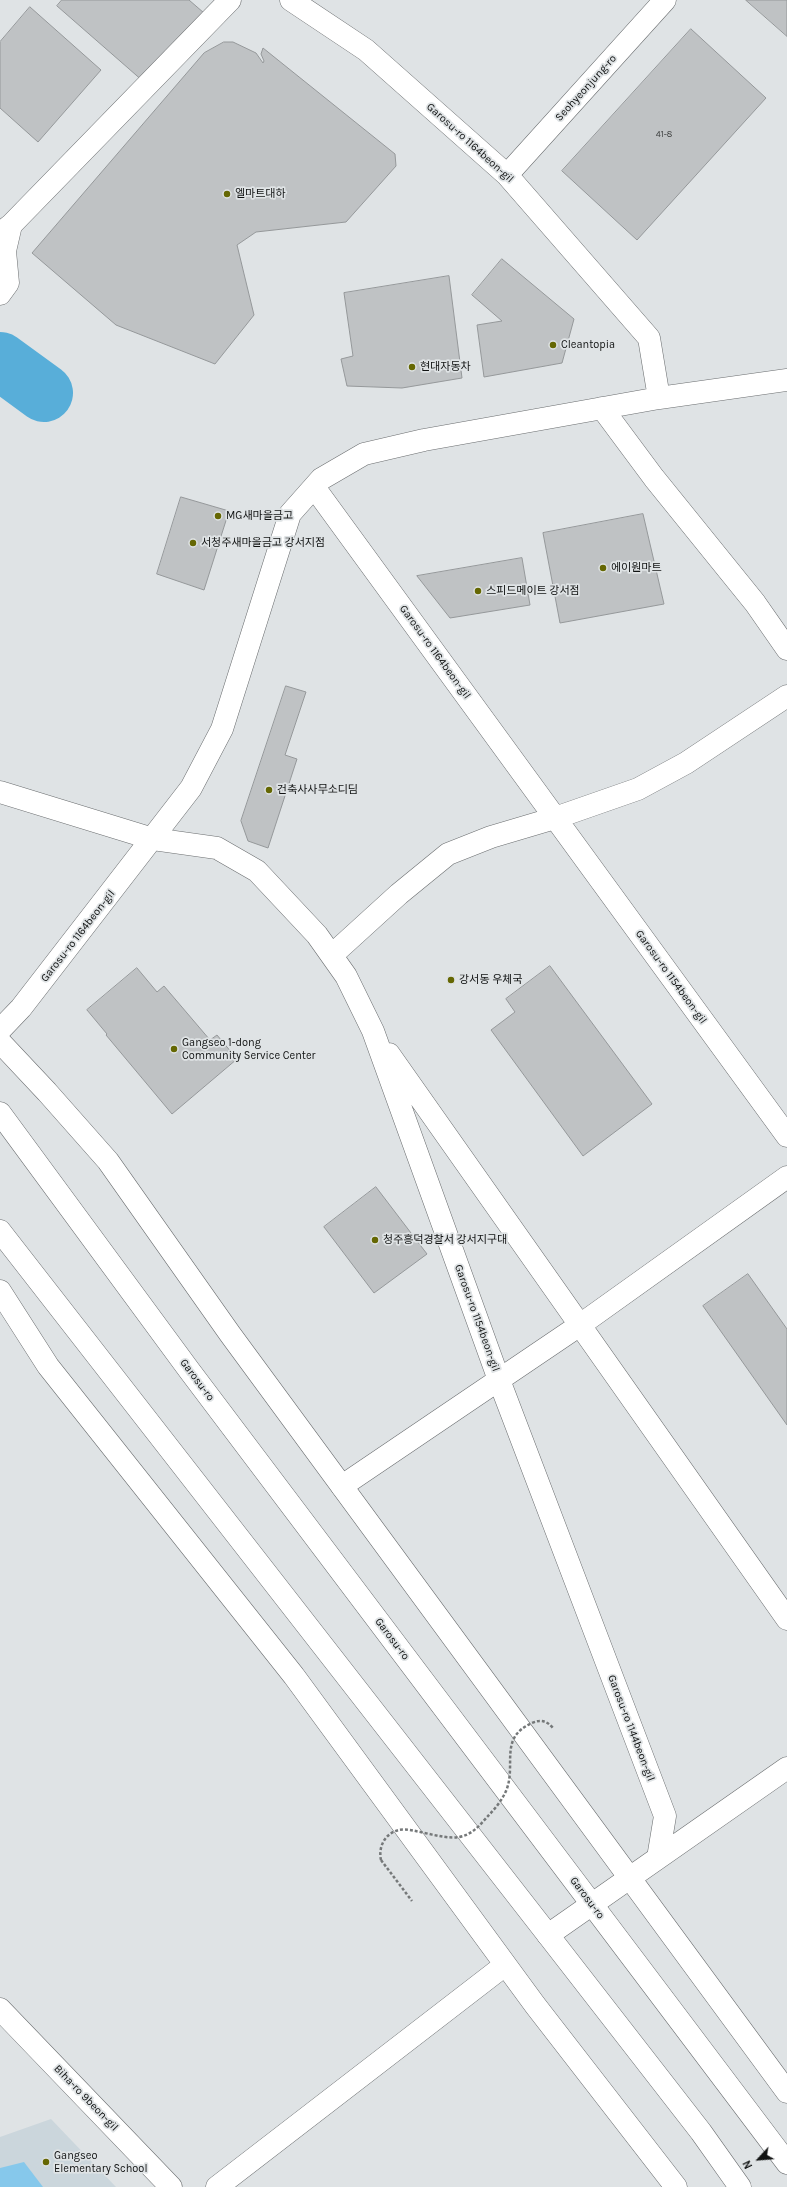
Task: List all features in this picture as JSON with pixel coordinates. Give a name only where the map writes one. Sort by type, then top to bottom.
[{"type":"street","points":[[0,294],[8,282],[5,251],[5,229],[230,0]]},
{"type":"street","name":"Garosu-ro 1164beon-gil","points":[[291,0],[366,50],[507,175],[649,338],[659,398]]},
{"type":"street","name":"Seohyeonjung-ro","points":[[507,175],[664,0]]},
{"type":"street","name":"Garosu-ro 1164beon-gil","points":[[0,1030],[21,1008],[191,788],[222,729],[290,514],[321,479],[364,454],[424,440],[659,398],[787,380]]},
{"type":"street","points":[[602,408],[654,478],[755,603],[787,649]]},
{"type":"street","name":"Garosu-ro 1164beon-gil","points":[[314,486],[555,818]]},
{"type":"street","points":[[332,955],[399,894],[448,854],[491,837],[555,818],[638,789],[686,763],[787,696]]},
{"type":"street","points":[[0,792],[153,839],[217,848],[257,871],[317,934],[346,976],[373,1031],[787,1619]]},
{"type":"street","name":"Garosu-ro 1154beon-gil","points":[[555,818],[787,1136]]},
{"type":"street","name":"Garosu-ro 1154beon-gil","points":[[373,1031],[499,1380],[582,1600]]},
{"type":"street","points":[[0,1042],[47,1092],[108,1161],[230,1334],[787,2092]]},
{"type":"street","name":"Garosu-ro","points":[[0,1113],[189,1370],[787,2163]]},
{"type":"street","name":"Garosu-ro 1154beon-gil","points":[[342,1486],[580,1325],[787,1177]]},
{"type":"street","points":[[0,1231],[701,2132],[740,2187]]},
{"type":"street","points":[[0,1291],[48,1366],[294,1676],[505,1965],[676,2187]]},
{"type":"street","name":"Garosu-ro 1144beon-gil","points":[[582,1600],[665,1816],[658,1858]]},
{"type":"street","points":[[548,1935],[787,1768]]},
{"type":"street","points":[[217,2187],[505,1965]]},
{"type":"street","name":"Biha-ro 9beon-gil","points":[[0,2010],[171,2187]]},
{"type":"path","points":[[412,1901],[381,1860],[379,1852],[381,1844],[390,1834],[400,1830],[436,1836],[460,1837],[476,1829],[493,1811],[506,1792],[510,1746],[514,1735],[527,1725],[540,1720],[548,1722],[553,1728]]},
{"type":"shaded area","name":"Gangseo Elementary School","points":[[51,2119],[116,2187],[0,2187],[0,2137]]},
{"type":"shaded area","points":[[24,2162],[43,2187],[0,2187],[0,2168]]},
{"type":"building","points":[[62,0],[189,0],[204,13],[144,82],[57,6]]},
{"type":"building","points":[[746,0],[787,0],[787,36]]},
{"type":"building","points":[[30,7],[101,70],[38,142],[0,108],[0,42]]},
{"type":"building","points":[[691,29],[766,98],[637,240],[562,171]]},
{"type":"building","name":"엘마트대하","points":[[224,42],[233,42],[256,53],[263,63],[264,61],[261,54],[263,48],[395,154],[396,166],[346,222],[256,232],[237,245],[254,315],[215,364],[116,325],[32,253],[204,53]]},
{"type":"building","points":[[502,259],[574,319],[562,363],[484,377],[477,325],[502,321],[472,295]]},
{"type":"building","points":[[449,276],[462,378],[402,388],[347,386],[341,359],[353,356],[344,293]]},
{"type":"building","name":"서청주새마을금고 강서지점","points":[[181,497],[229,511],[204,590],[157,574]]},
{"type":"building","name":"에이원마트","points":[[643,514],[664,604],[560,623],[543,533]]},
{"type":"building","name":"스피드메이트 강서점","points":[[522,558],[530,605],[450,618],[417,576]]},
{"type":"building","name":"건축사사무소디딤","points":[[286,686],[306,692],[285,755],[297,759],[268,848],[248,841],[241,821]]},
{"type":"building","points":[[550,966],[652,1104],[583,1156],[491,1030],[515,1012],[506,999]]},
{"type":"building","name":"Gangseo 1-dong Community Service Center","points":[[137,968],[157,992],[164,986],[210,1040],[217,1035],[237,1059],[172,1114],[87,1010]]},
{"type":"building","name":"청주흥덕경찰서 강서지구대","points":[[376,1187],[427,1254],[374,1293],[324,1227]]},
{"type":"building","points":[[748,1274],[787,1329],[787,1425],[703,1306]]},
{"type":"waterway","points":[[0,361],[44,393]]},
{"type":"place","name":"엘마트대하","points":[[227,194]]},
{"type":"place","name":"Cleantopia","points":[[553,345]]},
{"type":"place","name":"현대자동차","points":[[412,367]]},
{"type":"place","name":"MG새마을금고","points":[[218,516]]},
{"type":"place","name":"서청주새마을금고 강서지점","points":[[193,543]]},
{"type":"place","name":"에이원마트","points":[[603,568]]},
{"type":"place","name":"스피드메이트 강서점","points":[[478,591]]},
{"type":"place","name":"건축사사무소디딤","points":[[269,790]]},
{"type":"place","name":"강서동 우체국","points":[[451,980]]},
{"type":"place","name":"Gangseo 1-dong Community Service Center","points":[[174,1049]]},
{"type":"place","name":"청주흥덕경찰서 강서지구대","points":[[375,1240]]},
{"type":"place","name":"Gangseo Elementary School","points":[[46,2162]]}]
